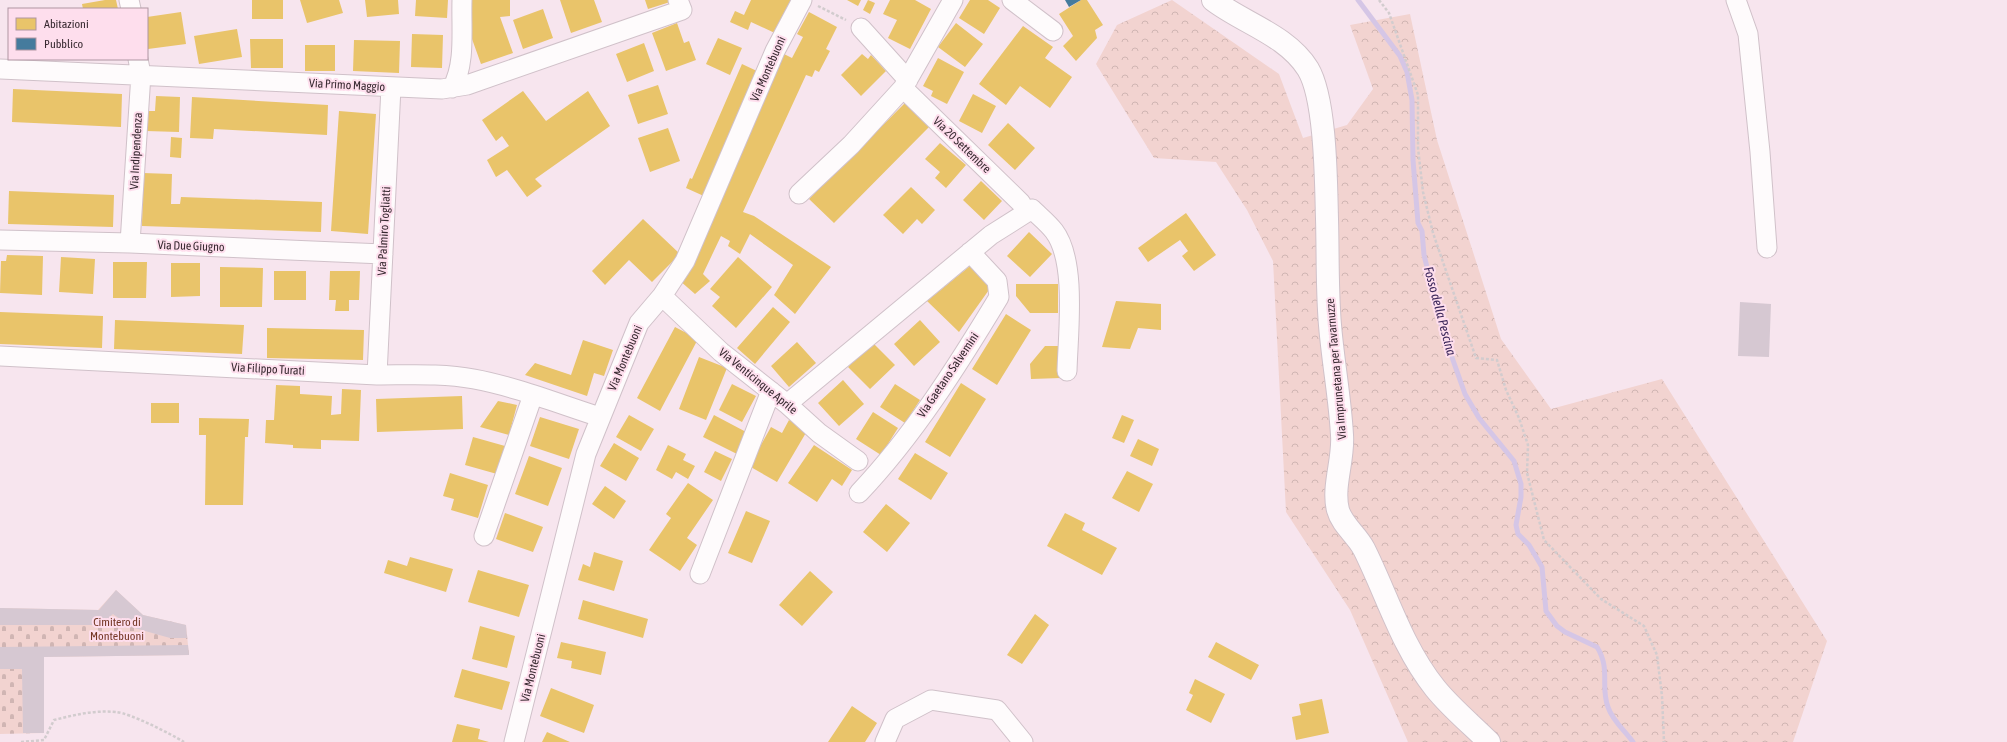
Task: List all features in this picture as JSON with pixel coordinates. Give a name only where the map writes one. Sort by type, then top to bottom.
[{"type":"main road","name":"Via Imprunetana per Tavarnuzze","points":[[1213,0],[1226,10],[1286,44],[1300,57],[1309,71],[1317,95],[1323,136],[1330,324],[1342,436],[1342,461],[1336,498],[1337,508],[1341,519],[1363,547],[1402,633],[1429,680],[1455,711],[1489,742]]},
{"type":"street","points":[[452,88],[458,72],[460,58],[462,0]]},
{"type":"street","points":[[799,194],[851,145],[906,84],[953,0]]},
{"type":"street","points":[[1012,0],[1053,31]]},
{"type":"street","points":[[1736,0],[1748,34],[1760,152],[1767,248]]},
{"type":"street","name":"Via Montebuoni","points":[[514,742],[586,454],[600,417],[639,323],[662,296],[685,261],[776,51],[808,2]]},
{"type":"street","name":"Via Primo Maggio","points":[[0,69],[139,67],[391,87],[452,88],[680,5]]},
{"type":"street","name":"Via 20 Settembre","points":[[861,28],[906,84],[1021,203]]},
{"type":"street","name":"Via Indipendenza","points":[[130,243],[139,67]]},
{"type":"street","name":"Via Palmiro Togliatti","points":[[377,374],[391,87]]},
{"type":"street","points":[[787,404],[991,235],[1032,209],[1055,231],[1067,258],[1069,302],[1067,371]]},
{"type":"street","name":"Via Due Giugno","points":[[0,240],[130,243],[383,254]]},
{"type":"street","name":"Via Gaetano Salvemini","points":[[859,493],[886,465],[943,385],[999,297],[997,281],[970,252]]},
{"type":"street","name":"Via Venticinque Aprile","points":[[662,296],[721,352],[787,404],[819,433],[858,461]]},
{"type":"street","name":"Via Filippo Turati","points":[[0,356],[377,374],[431,375],[473,379],[500,385],[600,417]]},
{"type":"street","points":[[700,574],[771,391]]},
{"type":"street","points":[[484,536],[533,395]]},
{"type":"street","points":[[885,742],[895,719],[931,700],[997,710],[1022,742]]},
{"type":"path","points":[[1379,0],[1389,13],[1418,95],[1418,148],[1423,192],[1433,233],[1476,358],[1497,360],[1506,390],[1519,418],[1528,445],[1527,474],[1544,540],[1600,599],[1644,626],[1657,655],[1662,696],[1664,742]]},
{"type":"path","points":[[808,2],[861,28]]},
{"type":"path","points":[[21,742],[44,740],[54,720],[85,713],[117,712],[170,734],[184,742]]},
{"type":"green space","points":[[1172,0],[1279,74],[1303,138],[1347,125],[1373,89],[1350,25],[1410,14],[1437,140],[1501,339],[1551,409],[1662,379],[1827,641],[1793,742],[1408,742],[1350,610],[1286,512],[1273,261],[1247,210],[1216,162],[1154,158],[1096,64],[1117,25]]},
{"type":"green space","name":"Cimitero di Montebuoni","points":[[116,590],[143,615],[186,625],[189,655],[44,657],[44,733],[0,734],[0,608],[98,610]]},
{"type":"building: Abitazioni","points":[[105,0],[116,0],[118,8],[83,8],[82,4]]},
{"type":"building: Abitazioni","points":[[252,0],[283,0],[283,19],[252,19]]},
{"type":"building: Abitazioni","points":[[300,0],[339,0],[343,13],[307,23]]},
{"type":"building: Abitazioni","points":[[365,0],[398,0],[399,14],[367,17]]},
{"type":"building: Abitazioni","points":[[416,0],[448,0],[447,18],[415,16]]},
{"type":"building: Abitazioni","points":[[472,0],[510,0],[510,16],[500,17],[513,53],[481,64],[472,39]]},
{"type":"building: Abitazioni","points":[[560,0],[594,0],[602,22],[571,33]]},
{"type":"building: Abitazioni","points":[[645,0],[669,0],[670,2],[648,9]]},
{"type":"building: Abitazioni","points":[[751,0],[793,0],[777,34],[751,22],[748,30],[730,22],[735,11],[744,15]]},
{"type":"building: Abitazioni","points":[[847,0],[861,0],[858,6]]},
{"type":"building: Abitazioni","points":[[868,0],[875,3],[870,14],[863,10]]},
{"type":"building: Abitazioni","points":[[890,0],[915,0],[931,9],[910,49],[888,38],[897,20],[883,14]]},
{"type":"building: Abitazioni","points":[[970,0],[988,0],[1000,8],[984,34],[959,18]]},
{"type":"building: Abitazioni","points":[[1081,0],[1087,0],[1103,25],[1095,30],[1097,38],[1076,61],[1063,46],[1073,36],[1059,14]]},
{"type":"building: Abitazioni","points":[[543,9],[553,38],[523,49],[513,20]]},
{"type":"building: Abitazioni","points":[[181,12],[186,44],[148,49],[148,17]]},
{"type":"building: Abitazioni","points":[[809,12],[837,27],[826,49],[830,51],[819,72],[815,70],[812,77],[806,75],[743,212],[754,216],[831,267],[795,314],[774,295],[793,265],[750,234],[740,254],[728,246],[730,241],[721,236],[703,274],[710,281],[695,294],[679,280],[780,52],[792,58],[803,37],[797,34]]},
{"type":"building: Abitazioni","points":[[677,23],[684,43],[689,41],[696,60],[666,71],[652,33]]},
{"type":"building: Abitazioni","points":[[956,23],[983,44],[965,67],[938,47]]},
{"type":"building: Abitazioni","points":[[1023,26],[1053,47],[1045,58],[1072,77],[1050,108],[1020,86],[1006,105],[979,84]]},
{"type":"building: Abitazioni","points":[[237,29],[242,57],[199,64],[194,36]]},
{"type":"building: Abitazioni","points":[[412,34],[443,35],[442,68],[411,67]]},
{"type":"building: Abitazioni","points":[[718,38],[742,48],[730,75],[706,64]]},
{"type":"building: Abitazioni","points":[[250,39],[283,39],[283,68],[251,68]]},
{"type":"building: Abitazioni","points":[[354,40],[400,41],[399,73],[353,71]]},
{"type":"building: Abitazioni","points":[[644,43],[654,71],[627,82],[616,54]]},
{"type":"building: Abitazioni","points":[[305,45],[335,45],[335,71],[305,71]]},
{"type":"building: Abitazioni","points":[[862,54],[868,59],[871,55],[886,71],[861,96],[841,75]]},
{"type":"building: Abitazioni","points":[[938,58],[964,72],[947,104],[931,96],[933,91],[923,86]]},
{"type":"building: Abitazioni","points":[[742,64],[759,72],[706,197],[686,188],[690,178],[692,179]]},
{"type":"building: Abitazioni","points":[[658,85],[668,114],[638,124],[628,95]]},
{"type":"building: Abitazioni","points":[[13,89],[122,94],[121,127],[12,122]]},
{"type":"building: Abitazioni","points":[[523,91],[546,121],[588,91],[610,126],[535,179],[542,186],[527,197],[507,170],[496,177],[487,160],[509,146],[502,136],[496,141],[482,120]]},
{"type":"building: Abitazioni","points":[[973,94],[996,106],[982,133],[959,121]]},
{"type":"building: Abitazioni","points":[[156,96],[180,97],[179,132],[146,131],[147,111],[155,111]]},
{"type":"building: Abitazioni","points":[[192,97],[328,105],[327,135],[214,129],[213,139],[190,138]]},
{"type":"building: Abitazioni","points":[[905,103],[929,127],[834,223],[809,199]]},
{"type":"building: Abitazioni","points":[[339,111],[376,114],[368,234],[331,231]]},
{"type":"building: Abitazioni","points":[[1008,123],[1035,148],[1015,170],[988,145]]},
{"type":"building: Abitazioni","points":[[668,128],[680,161],[650,172],[638,138]]},
{"type":"building: Abitazioni","points":[[171,137],[182,138],[181,158],[170,157]]},
{"type":"building: Abitazioni","points":[[940,143],[966,165],[946,188],[935,178],[940,172],[925,159]]},
{"type":"building: Abitazioni","points":[[143,173],[172,174],[171,204],[180,204],[181,197],[322,202],[321,232],[142,226]]},
{"type":"building: Abitazioni","points":[[981,181],[1002,201],[984,220],[963,200]]},
{"type":"building: Abitazioni","points":[[911,187],[935,210],[922,224],[917,219],[903,234],[883,215]]},
{"type":"building: Abitazioni","points":[[9,191],[114,195],[113,227],[8,224]]},
{"type":"building: Abitazioni","points":[[1186,213],[1216,255],[1194,271],[1182,256],[1188,251],[1180,240],[1148,262],[1138,248]]},
{"type":"building: Abitazioni","points":[[643,219],[680,254],[652,282],[629,260],[605,285],[592,271]]},
{"type":"building: Abitazioni","points":[[1029,232],[1052,254],[1030,277],[1007,256]]},
{"type":"building: Abitazioni","points":[[7,255],[43,256],[42,295],[0,293],[1,261],[6,261]]},
{"type":"building: Abitazioni","points":[[61,257],[95,259],[93,294],[59,292]]},
{"type":"building: Abitazioni","points":[[738,257],[772,287],[736,328],[712,306],[720,297],[710,289]]},
{"type":"building: Abitazioni","points":[[113,262],[147,262],[146,298],[113,298]]},
{"type":"building: Abitazioni","points":[[171,263],[200,263],[200,296],[171,297]]},
{"type":"building: Abitazioni","points":[[970,266],[991,287],[959,332],[927,301]]},
{"type":"building: Abitazioni","points":[[220,267],[263,268],[262,307],[220,307]]},
{"type":"building: Abitazioni","points":[[274,271],[306,271],[306,300],[274,300]]},
{"type":"building: Abitazioni","points":[[330,271],[360,271],[359,300],[349,300],[349,311],[335,311],[336,300],[329,300]]},
{"type":"building: Abitazioni","points":[[1016,284],[1058,284],[1058,313],[1030,313],[1016,296]]},
{"type":"building: Abitazioni","points":[[1116,301],[1161,304],[1161,330],[1138,328],[1130,349],[1102,347]]},
{"type":"building: Abitazioni","points":[[773,307],[790,322],[755,364],[737,348]]},
{"type":"building: Abitazioni","points":[[0,312],[103,316],[102,348],[0,344]]},
{"type":"building: Abitazioni","points":[[1006,314],[1031,330],[997,385],[972,369]]},
{"type":"building: Abitazioni","points":[[115,320],[244,325],[242,354],[114,349]]},
{"type":"building: Abitazioni","points":[[920,320],[940,342],[914,366],[894,344]]},
{"type":"building: Abitazioni","points":[[675,327],[698,339],[660,411],[637,398]]},
{"type":"building: Abitazioni","points":[[267,328],[364,330],[363,360],[267,358]]},
{"type":"building: Abitazioni","points":[[583,340],[613,350],[604,376],[594,373],[587,396],[525,375],[535,363],[571,375]]},
{"type":"building: Abitazioni","points":[[797,342],[816,363],[789,387],[771,366]]},
{"type":"building: Abitazioni","points":[[873,343],[895,365],[870,389],[848,367]]},
{"type":"building: Abitazioni","points":[[1045,346],[1061,346],[1061,378],[1031,379],[1030,364]]},
{"type":"building: Abitazioni","points":[[699,357],[727,368],[706,420],[679,409]]},
{"type":"building: Abitazioni","points":[[843,380],[864,404],[839,426],[818,403]]},
{"type":"building: Abitazioni","points":[[961,383],[986,399],[950,457],[925,442]]},
{"type":"building: Abitazioni","points":[[732,384],[756,396],[742,422],[719,410]]},
{"type":"building: Abitazioni","points":[[895,384],[920,400],[905,423],[880,407]]},
{"type":"building: Abitazioni","points":[[276,385],[300,386],[300,394],[332,396],[331,415],[341,414],[342,389],[361,390],[359,441],[321,440],[321,449],[293,448],[293,445],[265,443],[266,420],[274,420]]},
{"type":"building: Abitazioni","points":[[462,396],[463,429],[377,432],[376,399]]},
{"type":"building: Abitazioni","points":[[498,401],[517,405],[509,435],[480,427]]},
{"type":"building: Abitazioni","points":[[151,403],[179,403],[179,423],[151,423]]},
{"type":"building: Abitazioni","points":[[873,412],[898,428],[881,455],[856,439]]},
{"type":"building: Abitazioni","points":[[629,415],[654,429],[641,451],[616,437]]},
{"type":"building: Abitazioni","points":[[714,415],[748,433],[737,454],[703,437]]},
{"type":"building: Abitazioni","points":[[1122,415],[1134,420],[1124,443],[1112,438]]},
{"type":"building: Abitazioni","points":[[540,417],[579,429],[569,459],[530,446]]},
{"type":"building: Abitazioni","points":[[199,418],[249,419],[248,437],[245,437],[243,505],[205,505],[206,435],[199,435]]},
{"type":"building: Abitazioni","points":[[789,420],[807,431],[777,482],[749,466],[771,427],[782,433]]},
{"type":"building: Abitazioni","points":[[473,437],[505,446],[497,474],[465,465]]},
{"type":"building: Abitazioni","points":[[1138,439],[1159,449],[1152,466],[1130,456]]},
{"type":"building: Abitazioni","points":[[614,443],[639,458],[626,481],[600,466]]},
{"type":"building: Abitazioni","points":[[668,445],[686,454],[683,460],[695,466],[688,479],[676,472],[672,479],[656,470]]},
{"type":"building: Abitazioni","points":[[814,445],[852,470],[842,486],[832,479],[817,502],[788,483]]},
{"type":"building: Abitazioni","points":[[715,451],[732,459],[721,481],[704,472]]},
{"type":"building: Abitazioni","points":[[915,453],[948,473],[931,500],[898,479]]},
{"type":"building: Abitazioni","points":[[529,456],[562,468],[548,506],[515,494]]},
{"type":"building: Abitazioni","points":[[1127,471],[1153,484],[1139,512],[1112,498]]},
{"type":"building: Abitazioni","points":[[450,473],[488,485],[478,518],[451,510],[454,499],[443,496]]},
{"type":"building: Abitazioni","points":[[688,483],[713,500],[687,538],[697,545],[680,571],[649,550],[671,518],[666,514]]},
{"type":"building: Abitazioni","points":[[605,486],[626,501],[614,519],[592,504]]},
{"type":"building: Abitazioni","points":[[886,504],[910,523],[887,552],[863,532]]},
{"type":"building: Abitazioni","points":[[746,511],[770,521],[752,563],[728,553]]},
{"type":"building: Abitazioni","points":[[505,513],[543,527],[533,552],[496,539]]},
{"type":"building: Abitazioni","points":[[1065,513],[1085,523],[1082,530],[1117,548],[1102,575],[1047,546]]},
{"type":"building: Abitazioni","points":[[594,552],[623,561],[614,591],[578,580],[583,564],[590,567]]},
{"type":"building: Abitazioni","points":[[410,557],[453,569],[446,592],[384,573],[388,560],[407,566]]},
{"type":"building: Abitazioni","points":[[478,570],[529,585],[519,617],[468,602]]},
{"type":"building: Abitazioni","points":[[810,571],[833,592],[802,626],[779,605]]},
{"type":"building: Abitazioni","points":[[583,600],[648,619],[643,638],[578,619]]},
{"type":"building: Abitazioni","points":[[1035,614],[1049,625],[1022,664],[1007,655]]},
{"type":"building: Abitazioni","points":[[480,626],[515,636],[507,668],[472,659]]},
{"type":"building: Abitazioni","points":[[561,642],[606,652],[601,675],[571,668],[572,661],[557,658]]},
{"type":"building: Abitazioni","points":[[1216,642],[1259,665],[1251,680],[1208,657]]},
{"type":"building: Abitazioni","points":[[462,669],[510,682],[502,710],[454,697]]},
{"type":"building: Abitazioni","points":[[1195,679],[1225,694],[1211,723],[1186,710],[1193,695],[1189,693]]},
{"type":"building: Abitazioni","points":[[551,688],[594,705],[584,733],[540,716]]},
{"type":"building: Abitazioni","points":[[1322,699],[1329,733],[1296,740],[1292,717],[1301,715],[1299,704]]},
{"type":"building: Abitazioni","points":[[852,706],[877,723],[865,742],[828,742]]},
{"type":"building: Abitazioni","points":[[457,724],[480,729],[478,739],[489,742],[452,742]]},
{"type":"building: Abitazioni","points":[[547,732],[570,742],[542,742]]},
{"type":"building: Pubblico","points":[[1065,0],[1081,0],[1069,7]]},
{"type":"building: Altro","points":[[1740,302],[1771,304],[1769,357],[1738,356]]},
{"type":"building: Altro","points":[[116,590],[143,615],[186,625],[187,638],[170,638],[131,627],[113,614],[101,625],[0,625],[0,608],[99,610]]},
{"type":"building: Altro","points":[[188,645],[189,655],[44,657],[44,733],[23,733],[22,669],[0,669],[0,647]]},
{"type":"waterway","name":"Fosso della Pescina","points":[[1358,0],[1400,56],[1407,72],[1412,100],[1413,160],[1418,223],[1422,231],[1424,255],[1443,332],[1465,394],[1479,418],[1514,461],[1521,484],[1521,497],[1516,525],[1518,534],[1529,545],[1542,567],[1546,611],[1557,626],[1565,632],[1597,647],[1604,663],[1605,692],[1608,707],[1616,721],[1633,742]]}]
